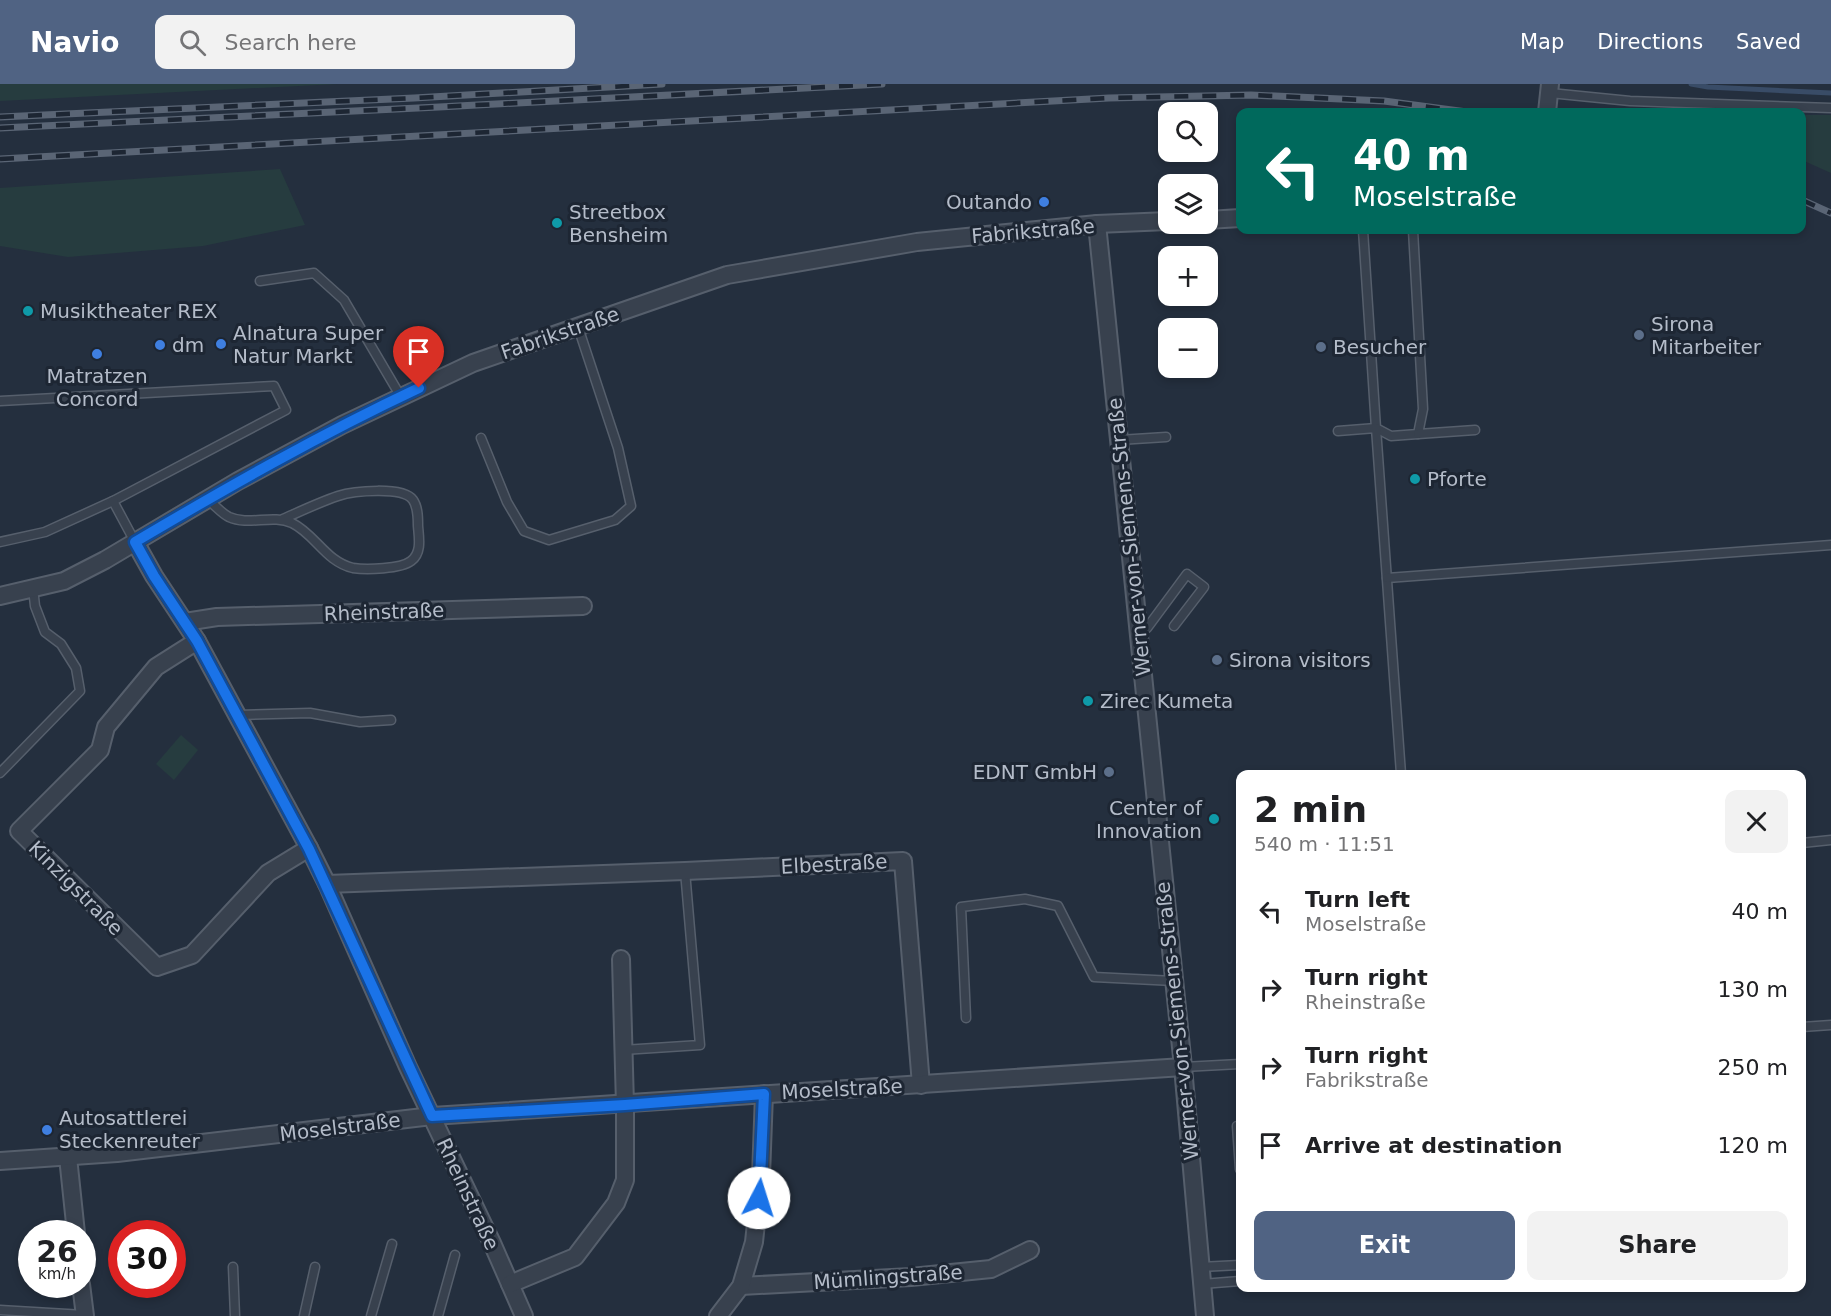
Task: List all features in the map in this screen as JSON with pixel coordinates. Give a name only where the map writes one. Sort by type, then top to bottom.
[{"type":"street","points":[[1548,108],[1550,89]]},
{"type":"street","points":[[1218,219],[1236,218]]},
{"type":"street","name":"Fabrikstraße","points":[[0,596],[64,581],[342,425],[473,363],[727,275],[917,242],[1097,224],[1158,221]]},
{"type":"street","name":"Werner-von-Siemens-Straße","points":[[1097,224],[1183,1067],[1205,1316]]},
{"type":"street","name":"Rheinstraße","points":[[135,542],[154,576],[197,641],[327,884],[524,1316]]},
{"type":"street","name":"Rheinstraße","points":[[185,622],[217,617],[583,606]]},
{"type":"street","name":"Kinzigstraße","points":[[197,641],[156,668],[106,727],[100,750],[19,831],[157,967],[192,955],[268,873],[309,849]]},
{"type":"street","name":"Elbestraße","points":[[327,884],[903,861],[921,1085]]},
{"type":"street","points":[[510,1284],[575,1257],[616,1203],[625,1180],[621,959]]},
{"type":"street","name":"Moselstraße","points":[[0,1161],[117,1153],[432,1116],[1183,1067]]},
{"type":"street","points":[[718,1316],[741,1286],[754,1242],[761,1176],[764,1094]]},
{"type":"street","points":[[68,1157],[75,1220]]},
{"type":"street","name":"Mümlingstraße","points":[[741,1286],[911,1277],[992,1269],[1030,1250]]},
{"type":"street","points":[[83,1298],[85,1315]]},
{"type":"lane","points":[[1550,89],[1630,101],[1831,108]]},
{"type":"lane","points":[[1363,234],[1401,770]]},
{"type":"lane","points":[[1413,234],[1424,410],[1418,434]]},
{"type":"lane","points":[[260,281],[314,273],[344,300],[401,397]]},
{"type":"lane","points":[[481,438],[507,502],[524,531],[549,540],[615,519],[631,506],[618,448],[578,327]]},
{"type":"lane","points":[[0,401],[274,386],[286,410],[113,501],[45,532],[0,542]]},
{"type":"lane","points":[[1338,431],[1376,428],[1391,436],[1475,430]]},
{"type":"lane","points":[[1119,440],[1166,437]]},
{"type":"lane","points":[[208,500],[226,516],[236,519],[284,519],[340,495],[382,490],[399,492],[408,495],[414,501],[418,514],[417,554],[411,561],[400,566],[354,568],[340,564],[299,526],[284,519]]},
{"type":"lane","points":[[113,501],[135,542]]},
{"type":"lane","points":[[1387,578],[1831,545]]},
{"type":"lane","points":[[1147,628],[1187,574],[1204,587],[1174,626]]},
{"type":"lane","points":[[0,773],[80,691],[76,668],[61,644],[45,632],[34,606],[33,588]]},
{"type":"lane","points":[[238,716],[310,713],[360,722],[391,720]]},
{"type":"lane","points":[[1806,843],[1831,840]]},
{"type":"lane","points":[[623,1050],[700,1045],[685,871]]},
{"type":"lane","points":[[966,1018],[961,907],[1025,899],[1058,906],[1094,977],[1174,981]]},
{"type":"lane","points":[[1806,1027],[1831,1025]]},
{"type":"lane","points":[[1183,1067],[1236,1064]]},
{"type":"lane","points":[[371,1316],[392,1244]]},
{"type":"lane","points":[[438,1316],[456,1256]]},
{"type":"lane","points":[[1201,1275],[1236,1266]]},
{"type":"lane","points":[[232,1267],[235,1316]]},
{"type":"lane","points":[[304,1316],[315,1267]]},
{"type":"lane","points":[[1201,1275],[1236,1280]]},
{"type":"lane","points":[[0,1310],[85,1315]]},
{"type":"green space","points":[[0,84],[338,84],[0,101]]},
{"type":"green space","points":[[1806,115],[1831,115],[1831,173],[1806,162]]},
{"type":"green space","points":[[280,169],[305,225],[203,246],[68,257],[0,246],[0,188]]},
{"type":"green space","points":[[181,735],[198,750],[174,780],[156,764]]},
{"type":"waterway","points":[[1691,84],[1708,87],[1831,93]]},
{"type":"railway","points":[[0,117],[662,84]]},
{"type":"railway","points":[[0,128],[882,84]]},
{"type":"railway","points":[[0,159],[1109,98],[1251,95],[1384,101],[1437,108]]},
{"type":"railway","points":[[1806,202],[1831,213]]},
{"type":"place","name":"Outando","points":[[1044,202]]},
{"type":"place","name":"Streetbox Bensheim","points":[[557,223]]},
{"type":"place","name":"Musiktheater REX","points":[[28,311]]},
{"type":"place","name":"Sirona Mitarbeiter","points":[[1639,335]]},
{"type":"place","name":"Alnatura Super Natur Markt","points":[[221,344]]},
{"type":"place","name":"dm","points":[[160,345]]},
{"type":"place","name":"Besucher","points":[[1321,347]]},
{"type":"place","name":"Matratzen Concord","points":[[97,354]]},
{"type":"place","name":"Pforte","points":[[1415,479]]},
{"type":"place","name":"Sirona visitors","points":[[1217,660]]},
{"type":"place","name":"Zirec Kumeta","points":[[1088,701]]},
{"type":"place","name":"EDNT GmbH","points":[[1109,772]]},
{"type":"place","name":"Center of Innovation","points":[[1214,819]]},
{"type":"place","name":"Autosattlerei Steckenreuter","points":[[47,1130]]},
{"type":"route","points":[[419,388],[342,425],[238,481],[135,542],[154,576],[197,641],[309,849],[432,1116],[764,1094],[759,1198]]}]
